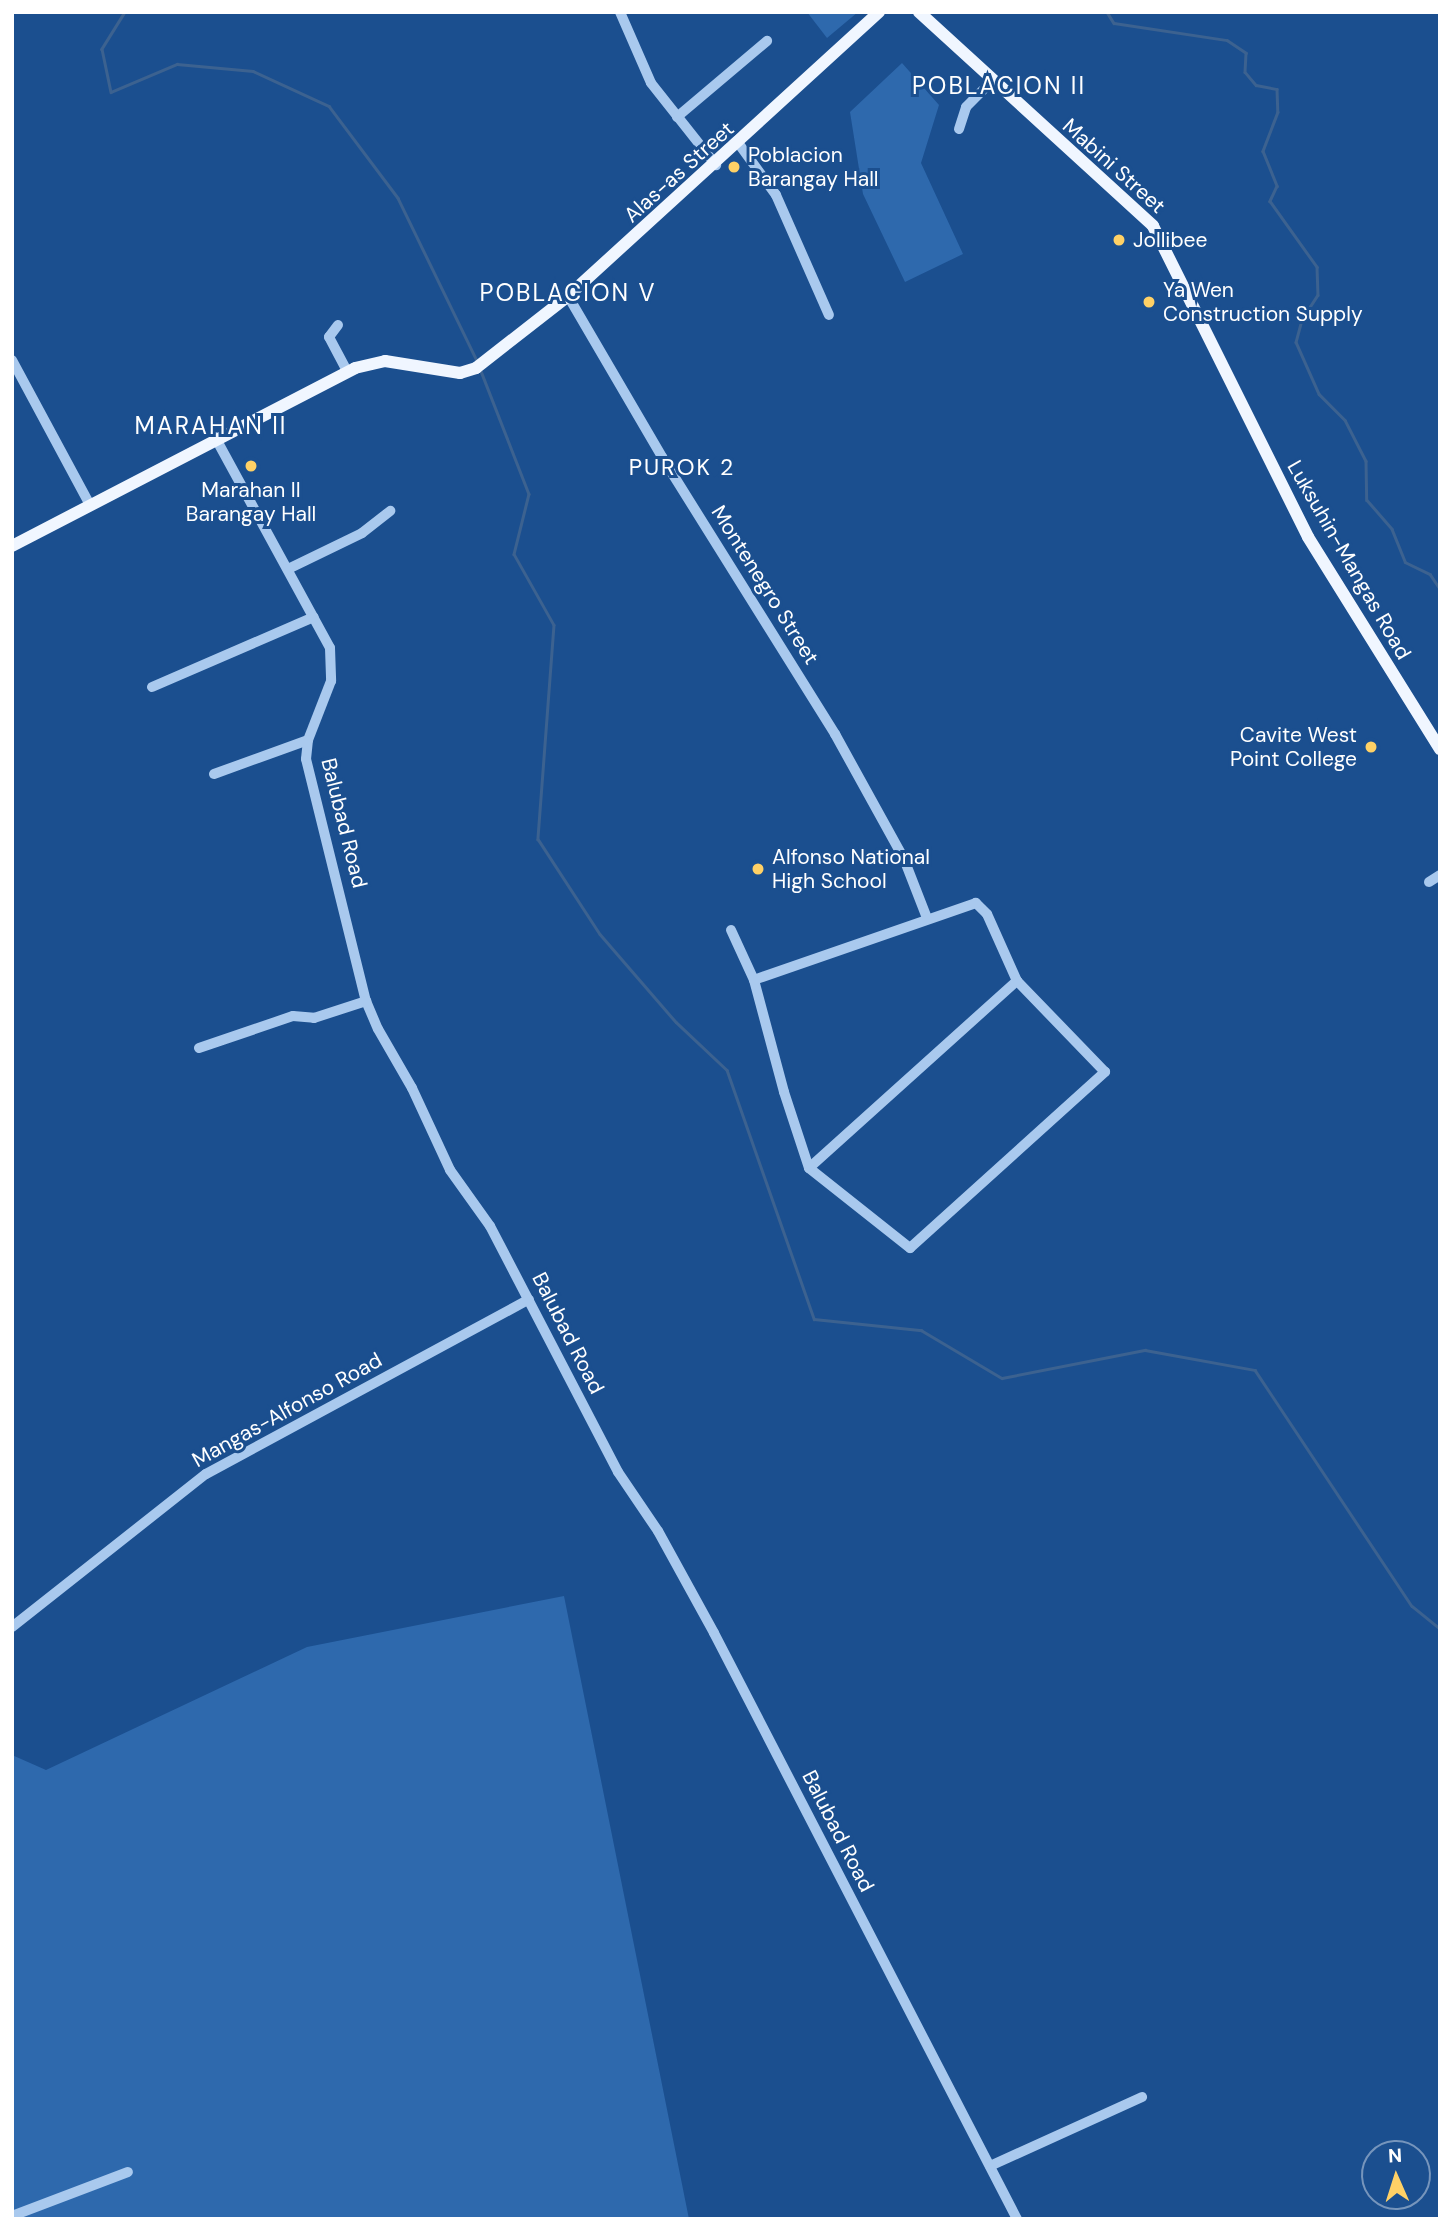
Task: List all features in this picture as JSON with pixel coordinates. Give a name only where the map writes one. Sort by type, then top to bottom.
[{"type":"main road","name":"Alas-as Street","points":[[347,371],[385,361],[460,373],[476,368],[568,296],[739,144],[879,12]]},
{"type":"main road","name":"Mabini Street","points":[[919,12],[1153,226],[1180,272]]},
{"type":"main road","name":"Luksuhin-Mangas Road","points":[[1180,272],[1308,537],[1440,749]]},
{"type":"main road","points":[[12,546],[215,437],[347,371]]},
{"type":"street","points":[[620,12],[651,83],[716,165]]},
{"type":"street","points":[[677,117],[766,41]]},
{"type":"street","points":[[959,129],[966,107],[992,81]]},
{"type":"street","points":[[739,144],[776,195],[829,315]]},
{"type":"street","name":"Montenegro Street","points":[[568,296],[662,457],[835,734],[904,859],[927,918]]},
{"type":"street","points":[[338,325],[328,337],[347,371]]},
{"type":"street","points":[[12,360],[90,505]]},
{"type":"street","name":"Balubad Road","points":[[215,437],[330,648],[332,664],[308,740],[309,781],[328,837],[366,1001],[450,1171],[490,1226],[618,1472],[658,1531],[708,1622],[1017,2219]]},
{"type":"street","points":[[288,569],[362,533],[390,511]]},
{"type":"street","points":[[152,687],[314,617]]},
{"type":"street","points":[[214,774],[308,740]]},
{"type":"street","points":[[1429,882],[1440,875]]},
{"type":"street","points":[[731,930],[754,980],[784,1092],[810,1168],[910,1248],[1105,1072],[1017,981],[982,907],[968,904],[754,980]]},
{"type":"street","points":[[810,1168],[1017,981]]},
{"type":"street","points":[[199,1048],[293,1016],[314,1018],[366,1001]]},
{"type":"street","name":"Mangas-Alfonso Road","points":[[12,1627],[206,1474],[529,1299]]},
{"type":"street","points":[[990,2166],[1142,2097]]},
{"type":"street","points":[[12,2217],[128,2172]]},
{"type":"shaded area","points":[[807,12],[858,12],[827,38]]},
{"type":"shaded area","points":[[902,63],[939,105],[921,163],[963,254],[905,282],[863,194],[850,112]]},
{"type":"shaded area","points":[[564,1596],[689,2219],[12,2219],[12,1755],[46,1770],[307,1647]]},
{"type":"waterway","points":[[125,12],[102,49],[111,92],[177,64],[253,71],[329,106],[398,198],[477,361]]},
{"type":"waterway","points":[[1107,12],[1114,23],[1227,40],[1246,53],[1245,72],[1256,85],[1277,89],[1278,112],[1263,151],[1277,186],[1270,201],[1317,267],[1318,295],[1302,320],[1296,342],[1319,394],[1345,420],[1366,461],[1367,500],[1392,529],[1405,562],[1430,574],[1440,589]]},
{"type":"waterway","points":[[481,371],[529,494],[514,554],[554,625],[538,839],[600,934],[676,1022],[727,1070],[814,1319],[921,1330],[1002,1378],[1145,1350],[1255,1370],[1412,1606],[1440,1629]]},
{"type":"place","name":"Poblacion Barangay Hall","points":[[734,167]]},
{"type":"place","name":"Jollibee","points":[[1119,240]]},
{"type":"place","name":"Ya Wen Construction Supply","points":[[1149,302]]},
{"type":"place","name":"Marahan II Barangay Hall","points":[[251,466]]},
{"type":"place","name":"Cavite West Point College","points":[[1371,747]]},
{"type":"place","name":"Alfonso National High School","points":[[758,869]]},
{"type":"district","name":"POBLACION II","points":[[999,86]]},
{"type":"district","name":"POBLACION V","points":[[568,293]]},
{"type":"district","name":"MARAHAN II","points":[[211,426]]},
{"type":"district","name":"PUROK 2","points":[[682,467]]}]
